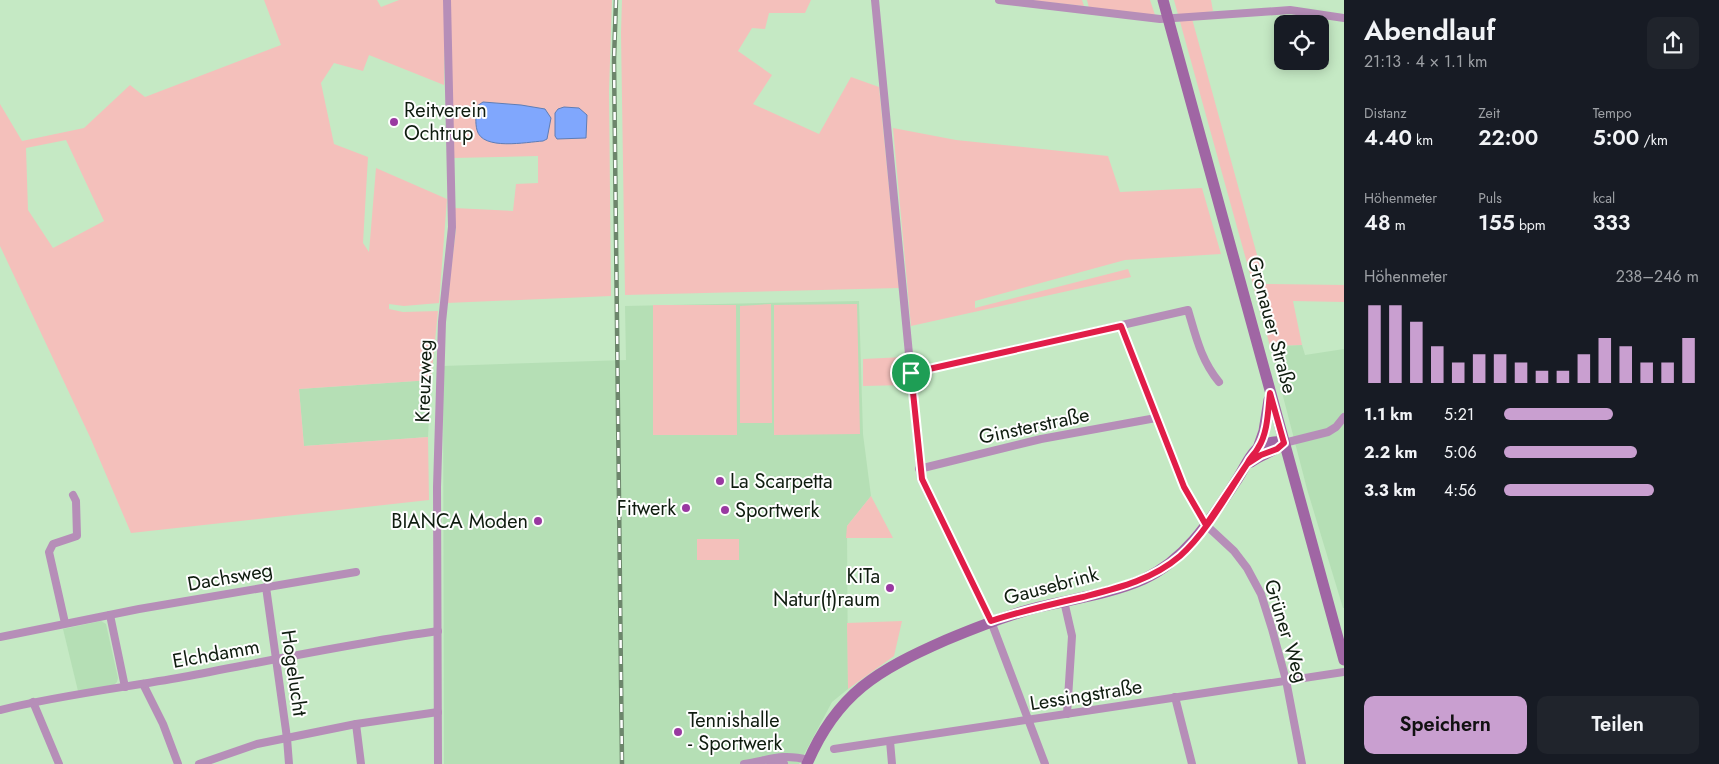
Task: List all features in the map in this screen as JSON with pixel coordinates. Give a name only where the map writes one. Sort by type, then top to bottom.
[{"type":"main road","name":"Gronauer Straße","points":[[1163,0],[1344,660]]},
{"type":"main road","name":"Gausebrink","points":[[808,762],[816,742],[834,715],[850,697],[869,681],[915,654],[991,621],[1126,586],[1152,575],[1170,564],[1182,554],[1206,525],[1247,464],[1249,458],[1258,448],[1264,430],[1270,393]]},
{"type":"main road","points":[[1258,448],[1277,441],[1284,443]]},
{"type":"main road","name":"Gausebrink","points":[[1247,464],[1261,455],[1277,449],[1284,443]]},
{"type":"street","name":"Kreuzweg","points":[[438,764],[437,487],[441,344],[452,227],[447,0]]},
{"type":"street","points":[[875,0],[922,479],[991,621],[1045,764]]},
{"type":"street","points":[[998,0],[1168,20],[1290,10],[1344,18]]},
{"type":"street","points":[[911,373],[1188,310],[1201,354],[1208,370],[1219,382]]},
{"type":"street","name":"Grüner Weg","points":[[1121,326],[1184,487],[1206,525],[1234,551],[1247,568],[1256,586],[1272,629],[1286,680],[1302,764]]},
{"type":"street","points":[[1284,443],[1328,432],[1336,427],[1344,417]]},
{"type":"street","name":"Ginsterstraße","points":[[920,469],[1041,439],[1156,418]]},
{"type":"street","points":[[66,623],[49,552],[53,544],[77,536],[76,501],[73,495]]},
{"type":"street","name":"Dachsweg","points":[[0,637],[66,623],[356,572]]},
{"type":"street","name":"Hogelucht","points":[[266,587],[289,764]]},
{"type":"street","points":[[1064,601],[1072,636],[1067,714]]},
{"type":"street","points":[[110,615],[124,688]]},
{"type":"street","name":"Elchdamm","points":[[0,710],[33,702],[124,688],[390,638],[438,631]]},
{"type":"street","name":"Lessingstraße","points":[[834,749],[1344,672]]},
{"type":"street","points":[[143,684],[163,724],[178,764]]},
{"type":"street","points":[[1175,697],[1192,764]]},
{"type":"street","points":[[33,702],[59,764]]},
{"type":"street","points":[[199,764],[257,744],[356,724],[438,712]]},
{"type":"street","points":[[356,724],[361,764]]},
{"type":"street","points":[[890,741],[892,764]]},
{"type":"street","points":[[744,764],[768,760],[774,757],[790,756],[808,762]]},
{"type":"street","points":[[768,760],[784,764]]},
{"type":"shaded area","points":[[264,0],[377,0],[381,7],[399,0],[445,0],[444,85],[369,55],[363,71],[334,63],[321,83],[334,144],[368,157],[363,243],[369,252],[376,168],[447,199],[439,303],[404,306],[389,304],[389,309],[403,312],[438,311],[431,380],[299,389],[304,446],[428,437],[429,500],[131,533],[90,437],[0,246],[0,104],[22,141],[84,128],[130,85],[145,97],[281,45]],"holes":[[[66,140],[104,221],[53,248],[28,210],[26,148]]]},
{"type":"shaded area","points":[[450,0],[612,0],[609,91],[611,296],[447,303],[456,229],[454,208],[513,211],[516,184],[538,183],[538,156],[453,158]]},
{"type":"shaded area","points":[[622,0],[811,0],[805,13],[769,13],[765,29],[752,28],[738,51],[772,75],[753,104],[819,134],[851,77],[879,87],[899,288],[625,295]]},
{"type":"shaded area","points":[[1027,0],[1082,0],[1084,6]]},
{"type":"shaded area","points":[[1087,0],[1150,0],[1155,15],[1089,8]]},
{"type":"shaded area","points":[[1174,0],[1211,0],[1213,11],[1191,15],[1265,284],[1344,285],[1344,302],[1293,301],[1302,345],[1270,346]]},
{"type":"shaded area","points":[[893,128],[956,140],[1108,156],[1120,192],[1202,188],[1221,254],[1125,260],[975,301],[975,308],[1128,269],[1131,277],[911,326]]},
{"type":"shaded area","points":[[859,301],[863,434],[871,496],[847,526],[848,689],[832,702],[799,764],[444,764],[443,366],[626,360],[625,306]]},
{"type":"shaded area","points":[[771,304],[772,423],[740,423],[740,306]]},
{"type":"shaded area","points":[[857,304],[860,434],[774,435],[774,305]]},
{"type":"shaded area","points":[[653,305],[736,305],[737,435],[653,435]]},
{"type":"shaded area","points":[[1302,345],[1305,355],[1344,349],[1344,608],[1307,489],[1270,346]]},
{"type":"shaded area","points":[[904,357],[907,385],[863,386],[863,359]]},
{"type":"shaded area","points":[[431,380],[428,437],[304,446],[299,389]]},
{"type":"shaded area","points":[[871,496],[893,538],[846,538],[847,526]]},
{"type":"shaded area","points":[[697,539],[739,539],[739,560],[697,560]]},
{"type":"shaded area","points":[[101,621],[106,624],[118,678],[117,682],[114,685],[78,691],[63,629]]},
{"type":"shaded area","points":[[902,621],[894,656],[848,689],[847,623]]},
{"type":"water","points":[[483,102],[545,109],[551,118],[547,139],[543,141],[506,144],[487,141],[481,137],[476,124],[477,106]]},
{"type":"water","points":[[564,107],[579,108],[587,115],[586,138],[557,139],[555,136],[555,113],[558,109]]},
{"type":"railway","points":[[616,0],[614,60],[622,764]]},
{"type":"place","name":"Reitverein Ochtrup","points":[[394,122]]},
{"type":"place","name":"La Scarpetta","points":[[720,481]]},
{"type":"place","name":"Fitwerk","points":[[686,508]]},
{"type":"place","name":"Sportwerk","points":[[725,510]]},
{"type":"place","name":"BIANCA Moden","points":[[538,521]]},
{"type":"place","name":"KiTa Natur(t)raum","points":[[890,588]]},
{"type":"place","name":"Tennishalle - Sportwerk","points":[[678,732]]},
{"type":"route","points":[[911,373],[922,479],[991,621],[1126,586],[1147,578],[1170,564],[1186,550],[1206,525],[1247,464],[1249,458],[1258,448],[1264,430],[1270,393],[1284,443],[1277,449],[1261,455],[1247,464],[1233,486],[1206,525],[1184,487],[1121,326],[911,373]]}]
